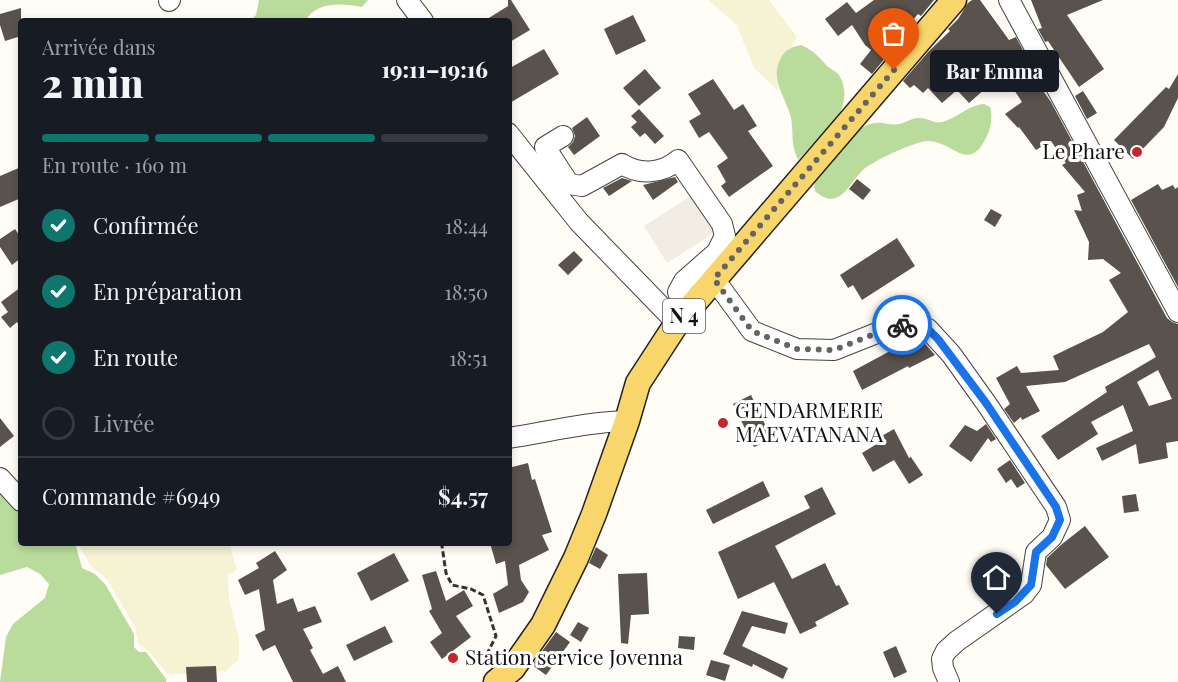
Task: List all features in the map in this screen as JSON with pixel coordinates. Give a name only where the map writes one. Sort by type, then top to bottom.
[{"type":"main road","name":"N 4","points":[[496,682],[513,668],[543,625],[576,558],[627,422],[638,383],[683,316],[954,0]]},
{"type":"street","points":[[407,0],[421,18]]},
{"type":"street","points":[[1009,0],[1178,312]]},
{"type":"street","points":[[563,136],[545,147],[569,184],[582,186],[622,164],[633,171],[657,171],[672,166],[678,160],[716,215],[725,236],[717,252],[684,281],[678,292],[682,302],[683,316]]},
{"type":"street","points":[[512,138],[579,222],[683,316]]},
{"type":"street","points":[[714,279],[752,331],[797,349],[834,350],[904,324],[919,325],[928,329],[951,354],[980,394],[1056,507],[1060,520],[1052,537],[1036,552],[1031,585],[1015,602],[946,651],[942,659],[949,682]]},
{"type":"street","points":[[512,438],[545,434],[596,422],[627,422]]},
{"type":"street","points":[[0,478],[18,498]]},
{"type":"path","points":[[442,546],[446,573],[452,585],[471,589],[483,595],[496,636],[486,656]]},
{"type":"shaded area","points":[[709,0],[769,0],[797,37],[783,66],[778,91],[754,68],[737,26]]},
{"type":"shaded area","points":[[697,192],[717,223],[714,233],[667,263],[644,226]]},
{"type":"shaded area","points":[[79,546],[230,546],[237,570],[228,575],[229,599],[239,639],[239,659],[226,671],[167,674],[151,653],[138,643],[135,627],[106,578],[91,566]]},
{"type":"green space","points":[[259,0],[368,0],[362,7],[339,4],[323,7],[307,18],[253,18],[256,15]]},
{"type":"green space","points":[[801,45],[812,51],[838,74],[844,86],[844,92],[843,104],[835,121],[798,160],[793,143],[791,118],[779,87],[777,72],[782,56],[790,49]]},
{"type":"green space","points":[[984,104],[990,107],[990,127],[986,138],[973,154],[960,153],[937,142],[922,142],[897,151],[868,166],[839,197],[832,199],[824,197],[815,191],[816,176],[819,172],[863,127],[876,123],[899,124],[917,118],[942,122]]},
{"type":"green space","points":[[0,480],[18,484],[18,546],[76,546],[82,568],[95,574],[105,584],[134,634],[134,647],[139,652],[146,652],[166,682],[0,682],[6,637],[13,624],[45,598],[49,584],[40,574],[27,567],[0,575]]},
{"type":"building","points":[[508,0],[511,0],[530,30],[512,41],[512,18],[489,18],[508,6]]},
{"type":"building","points":[[874,0],[934,0],[921,16],[918,14],[883,54],[886,57],[872,74],[860,64],[871,50],[852,25],[838,36],[825,19],[847,2],[856,13]]},
{"type":"building","points":[[972,0],[980,0],[1009,40],[1016,37],[1023,50],[1016,52],[1051,102],[1167,318],[1178,324],[1178,441],[1166,443],[1168,458],[1139,464],[1136,444],[1102,461],[1096,448],[1133,431],[1123,405],[1091,422],[1098,434],[1058,460],[1041,436],[1107,392],[1105,387],[1156,357],[1149,344],[1065,382],[1026,386],[1040,411],[1022,420],[1021,417],[1014,423],[1004,409],[1010,404],[996,378],[1017,366],[1021,373],[1059,370],[1053,356],[1103,332],[1128,312],[1109,280],[1121,273],[1103,259],[1088,260],[1089,242],[1074,210],[1082,211],[1077,195],[1085,192],[1062,165],[1066,163],[1051,141],[1036,150],[1019,127],[1005,114],[1022,102],[1003,73],[969,103],[957,90],[942,103],[928,88],[923,93],[914,85],[910,88],[903,81],[950,31],[948,29],[958,19]],"holes":[[[1158,370],[1172,399],[1149,406],[1137,382]]]},
{"type":"building","points":[[1031,0],[1103,0],[1067,15],[1104,69],[1079,87],[1048,41],[1045,42],[1038,29],[1042,28]]},
{"type":"building","points":[[21,8],[21,18],[18,18],[18,37],[5,41],[0,25],[0,14]]},
{"type":"building","points":[[633,15],[646,41],[616,55],[604,29]]},
{"type":"building","points":[[544,49],[559,74],[512,102],[512,67]]},
{"type":"building","points":[[645,69],[661,88],[639,106],[623,88]]},
{"type":"building","points":[[1178,74],[1178,98],[1164,127],[1133,159],[1114,140],[1166,87],[1169,89]]},
{"type":"building","points":[[713,79],[734,110],[743,104],[757,126],[748,131],[773,166],[729,197],[721,186],[726,182],[717,166],[728,158],[709,132],[699,138],[689,121],[701,114],[688,94]]},
{"type":"building","points":[[1083,91],[1097,113],[1087,119],[1075,96]]},
{"type":"building","points":[[639,109],[664,136],[655,144],[645,133],[640,137],[631,127],[637,122],[631,116]]},
{"type":"building","points":[[587,117],[600,136],[574,155],[568,147],[575,136],[572,128]]},
{"type":"building","points":[[18,168],[18,199],[0,207],[0,176]]},
{"type":"building","points":[[675,177],[678,182],[653,200],[643,185]]},
{"type":"building","points":[[622,178],[632,181],[609,196],[603,188]]},
{"type":"building","points":[[857,179],[871,190],[863,200],[849,189]]},
{"type":"building","points":[[1158,184],[1162,190],[1173,185],[1175,189],[1178,187],[1178,287],[1131,200]]},
{"type":"building","points":[[991,209],[1002,215],[995,227],[984,220]]},
{"type":"building","points":[[15,229],[18,234],[18,260],[12,265],[0,247],[0,239]]},
{"type":"building","points":[[897,238],[915,266],[862,300],[853,285],[848,288],[840,275]]},
{"type":"building","points":[[574,251],[583,260],[568,275],[558,265]]},
{"type":"building","points":[[18,289],[18,324],[10,328],[1,317],[8,312],[1,302]]},
{"type":"building","points":[[916,337],[921,339],[935,355],[862,390],[853,371]]},
{"type":"building","points":[[751,395],[772,439],[754,447],[733,404]]},
{"type":"building","points":[[0,418],[14,436],[0,447]]},
{"type":"building","points":[[986,424],[996,439],[991,442],[988,438],[971,462],[949,446],[965,425],[977,431]]},
{"type":"building","points":[[894,429],[909,458],[911,457],[923,475],[909,484],[894,460],[873,472],[862,453],[880,442],[878,438]]},
{"type":"building","points":[[1010,460],[1025,483],[1017,488],[1011,479],[1006,483],[997,469]]},
{"type":"building","points":[[528,463],[532,480],[535,479],[552,532],[542,535],[549,550],[519,565],[521,580],[529,592],[523,602],[499,613],[493,594],[508,585],[505,561],[496,564],[491,546],[512,546],[512,467]]},
{"type":"building","points":[[763,481],[770,496],[713,524],[706,510]]},
{"type":"building","points":[[822,487],[836,514],[775,546],[792,579],[825,563],[836,586],[839,585],[849,604],[815,622],[817,626],[800,634],[774,582],[738,599],[718,552],[810,508],[804,496]]},
{"type":"building","points":[[1136,494],[1139,511],[1124,513],[1122,496]]},
{"type":"building","points":[[1085,526],[1109,557],[1065,589],[1046,565],[1047,558]]},
{"type":"building","points":[[596,547],[608,555],[600,569],[589,563]]},
{"type":"building","points":[[275,551],[287,570],[273,580],[277,604],[293,598],[298,612],[315,606],[322,622],[303,629],[313,648],[310,650],[323,674],[338,666],[346,682],[293,682],[275,645],[263,651],[255,635],[265,630],[259,589],[245,595],[238,580],[259,568],[256,563]]},
{"type":"building","points":[[394,553],[409,581],[371,601],[357,573]]},
{"type":"building","points":[[436,571],[446,601],[464,590],[473,606],[456,616],[471,637],[442,659],[430,642],[442,633],[429,611],[432,609],[422,575]]},
{"type":"building","points":[[647,573],[649,614],[631,615],[628,644],[621,643],[618,574]]},
{"type":"building","points":[[742,611],[788,623],[785,634],[752,626],[742,646],[788,668],[783,679],[753,664],[752,667],[723,654]]},
{"type":"building","points":[[578,622],[589,628],[581,642],[570,635]]},
{"type":"building","points":[[385,626],[393,642],[354,661],[346,645]]},
{"type":"building","points":[[556,632],[570,642],[546,675],[532,665]]},
{"type":"building","points":[[679,636],[695,637],[694,650],[678,648]]},
{"type":"building","points":[[896,646],[907,672],[894,678],[883,652]]},
{"type":"building","points":[[711,660],[730,665],[725,681],[706,675]]},
{"type":"building","points":[[216,666],[217,682],[187,682],[186,667]]},
{"type":"way so far","points":[[894,70],[714,279],[752,331],[797,349],[834,350],[902,325]]},
{"type":"place","name":"Bar Emma","points":[[894,70]]},
{"type":"place","name":"Le Phare","points":[[1137,152]]},
{"type":"place","name":"GENDARMERIE MAEVATANANA","points":[[723,423]]},
{"type":"place","name":"Station service Jovenna","points":[[453,658]]},
{"type":"route","points":[[902,325],[919,325],[928,329],[951,354],[1056,507],[1060,520],[1052,537],[1036,552],[1031,585],[1015,602],[997,614]]}]
